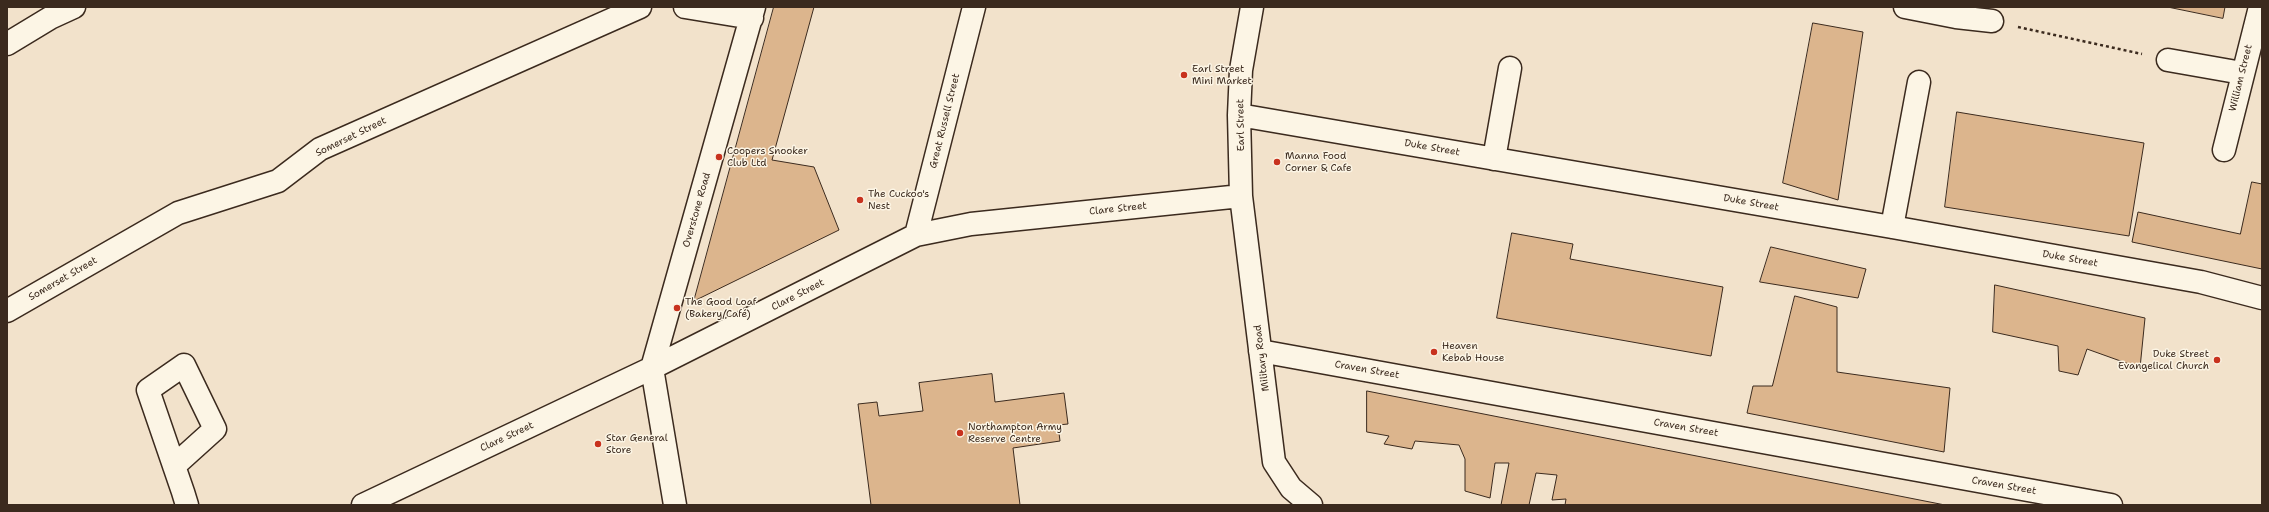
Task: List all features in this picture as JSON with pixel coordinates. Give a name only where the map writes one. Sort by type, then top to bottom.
[{"type":"street","points":[[7,44],[50,18],[74,7]]},
{"type":"street","name":"Somerset Street","points":[[7,311],[178,213],[278,181],[320,149],[640,7]]},
{"type":"street","points":[[685,7],[753,13]]},
{"type":"street","name":"Great Russell Street","points":[[916,235],[974,7]]},
{"type":"street","name":"Earl Street","points":[[1241,196],[1239,115],[1241,70],[1252,7]]},
{"type":"street","points":[[1905,7],[1957,12],[1992,21]]},
{"type":"street","name":"William Street","points":[[2224,150],[2242,73],[2260,7]]},
{"type":"street","name":"Overstone Road","points":[[652,368],[753,13]]},
{"type":"street","points":[[2168,60],[2242,73]]},
{"type":"street","points":[[1494,159],[1510,68]]},
{"type":"street","points":[[1892,227],[1919,82]]},
{"type":"street","name":"Duke Street","points":[[1239,115],[1892,227],[2201,282],[2262,298]]},
{"type":"street","name":"Clare Street","points":[[363,505],[652,368],[916,235],[971,224],[1241,196]]},
{"type":"street","name":"Military Road","points":[[1241,196],[1274,462],[1291,488],[1311,505]]},
{"type":"street","name":"Craven Street","points":[[1260,351],[2110,505]]},
{"type":"street","points":[[652,368],[675,505]]},
{"type":"street","points":[[174,466],[187,505]]},
{"type":"path","points":[[1992,21],[2168,60]]},
{"type":"building","points":[[774,7],[814,7],[772,160],[814,167],[839,230],[694,301]]},
{"type":"building","points":[[2168,7],[2225,7],[2223,18]]},
{"type":"building","points":[[1813,23],[1863,32],[1838,200],[1783,183]]},
{"type":"building","points":[[1957,112],[2144,143],[2129,236],[1945,207]]},
{"type":"building","points":[[2252,182],[2262,184],[2262,269],[2132,242],[2138,212],[2240,234]]},
{"type":"building","points":[[1512,233],[1573,244],[1570,259],[1723,287],[1711,356],[1497,318]]},
{"type":"building","points":[[1771,247],[1866,269],[1858,298],[1760,282]]},
{"type":"building","points":[[1995,285],[2145,318],[2140,368],[2087,349],[2078,375],[2059,371],[2058,346],[1993,332]]},
{"type":"building","points":[[1795,296],[1837,307],[1837,372],[1950,388],[1944,452],[1747,413],[1753,386],[1772,386]]},
{"type":"building","name":"Northampton Army Reserve Centre","points":[[992,374],[995,402],[1064,393],[1068,424],[1058,425],[1060,441],[1013,448],[1020,505],[871,505],[858,404],[877,402],[879,416],[923,411],[919,383]]},
{"type":"building","points":[[1367,391],[1945,505],[1565,505],[1566,499],[1552,500],[1557,475],[1536,473],[1529,505],[1501,505],[1509,463],[1495,463],[1490,498],[1465,491],[1465,459],[1459,445],[1415,441],[1412,449],[1384,444],[1389,436],[1367,432]]},
{"type":"place","name":"Earl Street Mini Market","points":[[1184,75]]},
{"type":"place","name":"Coopers Snooker Club Ltd","points":[[719,157]]},
{"type":"place","name":"Manna Food Corner & Cafe","points":[[1277,162]]},
{"type":"place","name":"The Cuckoo's Nest","points":[[860,200]]},
{"type":"place","name":"The Good Loaf (Bakery/Café)","points":[[677,308]]},
{"type":"place","name":"Heaven Kebab House","points":[[1434,352]]},
{"type":"place","name":"Duke Street Evangelical Church","points":[[2217,360]]},
{"type":"place","name":"Northampton Army Reserve Centre","points":[[960,433]]},
{"type":"place","name":"Star General Store","points":[[598,444]]}]
